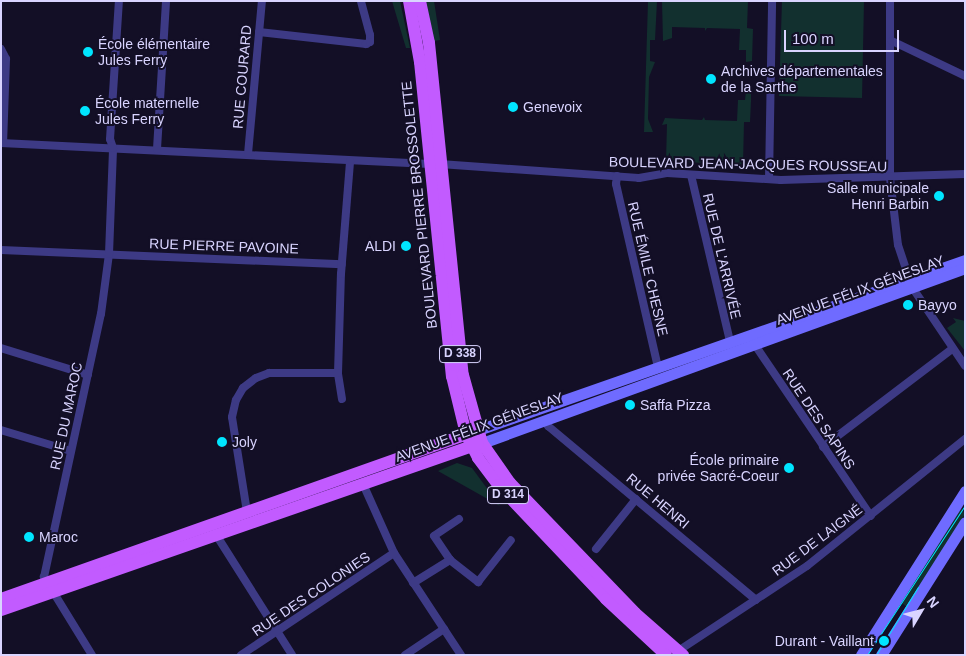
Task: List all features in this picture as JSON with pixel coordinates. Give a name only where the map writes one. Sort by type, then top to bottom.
[{"type":"main road","name":"BOULEVARD PIERRE BROSSOLETTE","points":[[409,1],[420,62],[428,148],[435,164],[463,375],[474,438]]},
{"type":"main road","name":"BOULEVARD PIERRE BROSSOLETTE","points":[[420,1],[428,43],[439,259],[449,352],[474,438]]},
{"type":"main road","name":"AVENUE FÉLIX GÉNESLAY","points":[[214,530],[247,512],[474,438],[545,420],[732,347],[910,283],[965,260]]},
{"type":"main road","name":"AVENUE FÉLIX GÉNESLAY","points":[[910,283],[965,268]]},
{"type":"main road","name":"AVENUE FÉLIX GÉNESLAY","points":[[1,610],[49,588],[214,530],[363,484],[474,438],[658,367],[732,347]]},
{"type":"main road","name":"D 314","points":[[474,438],[498,485],[612,604],[675,654]]},
{"type":"main road","name":"D 314","points":[[474,438],[510,483],[675,654]]},
{"type":"main road","points":[[861,655],[965,491]]},
{"type":"main road","points":[[881,655],[965,522]]},
{"type":"main road","name":"AVENUE FÉLIX GÉNESLAY","points":[[1,599],[49,588]]},
{"type":"main road","name":"D 314","points":[[612,604],[617,615],[658,655]]},
{"type":"street","name":"RUE DU MAROC","points":[[49,588],[44,577],[101,314],[109,254],[113,148],[110,139],[119,1]]},
{"type":"street","points":[[157,149],[166,1]]},
{"type":"street","name":"RUE COURARD","points":[[248,154],[262,1]]},
{"type":"street","points":[[259,32],[370,42],[360,1]]},
{"type":"street","points":[[769,179],[772,1]]},
{"type":"street","points":[[890,1],[892,41],[890,178],[898,245],[910,283],[965,366]]},
{"type":"street","points":[[892,41],[965,76]]},
{"type":"street","points":[[1,49],[6,59],[2,143]]},
{"type":"street","name":"BOULEVARD JEAN-JACQUES ROUSSEAU","points":[[2,143],[157,149],[617,176],[650,177],[667,173],[769,179],[890,178],[965,174]]},
{"type":"street","points":[[342,399],[338,374],[342,264],[350,161]]},
{"type":"street","name":"RUE DE L'ARRIVÉE","points":[[691,175],[732,347]]},
{"type":"street","name":"RUE ÉMILE CHESNE","points":[[617,176],[616,184],[658,367]]},
{"type":"street","name":"RUE PIERRE PAVOINE","points":[[1,250],[342,264]]},
{"type":"street","name":"RUE DES SAPINS","points":[[752,340],[870,516]]},
{"type":"street","points":[[1,348],[88,374]]},
{"type":"street","points":[[823,447],[952,349]]},
{"type":"street","points":[[247,512],[232,417],[236,400],[243,388],[256,378],[269,373],[338,374]]},
{"type":"street","name":"RUE HENRI","points":[[545,420],[548,426],[756,600]]},
{"type":"street","points":[[1,430],[71,451]]},
{"type":"street","name":"RUE DE LAIGNÉ","points":[[675,654],[807,566],[965,440]]},
{"type":"street","points":[[363,484],[394,553],[461,655]]},
{"type":"street","points":[[596,549],[636,499]]},
{"type":"street","points":[[459,519],[434,536],[450,560],[478,582],[511,540]]},
{"type":"street","points":[[214,530],[292,655]]},
{"type":"street","name":"RUE DES COLONIES","points":[[241,655],[394,553]]},
{"type":"street","points":[[413,583],[450,560]]},
{"type":"street","points":[[49,588],[92,655]]},
{"type":"street","points":[[405,655],[444,629]]},
{"type":"green space","points":[[392,1],[400,1],[410,48],[406,48]]},
{"type":"green space","points":[[426,1],[434,1],[440,40],[434,41]]},
{"type":"green space","points":[[648,1],[657,1],[655,40],[650,40],[650,61],[655,62],[649,77],[648,119],[653,132],[644,132]]},
{"type":"green space","points":[[662,1],[748,1],[747,28],[753,29],[752,61],[746,62],[746,50],[739,50],[740,29],[707,28],[705,31],[705,28],[672,27],[672,38],[663,41]]},
{"type":"green space","points":[[782,1],[864,1],[862,98],[779,96]]},
{"type":"green space","points":[[746,91],[751,91],[751,101],[750,122],[744,122],[743,165],[666,161],[667,124],[662,125],[665,118],[702,120],[704,117],[705,120],[737,121],[738,100],[745,100]]},
{"type":"green space","points":[[953,318],[965,321],[965,351],[947,328],[956,322]]},
{"type":"green space","points":[[457,463],[472,468],[500,506],[438,471]]},
{"type":"green space","points":[[961,508],[965,514],[907,607],[899,601]]},
{"type":"tram line","points":[[867,655],[965,505]]},
{"type":"tram line","points":[[876,655],[918,587]]},
{"type":"place","name":"École élémentaire Jules Ferry","points":[[88,52]]},
{"type":"place","name":"Archives départementales de la Sarthe","points":[[711,79]]},
{"type":"place","name":"Genevoix","points":[[513,107]]},
{"type":"place","name":"École maternelle Jules Ferry","points":[[85,111]]},
{"type":"place","name":"Salle municipale Henri Barbin","points":[[939,196]]},
{"type":"place","name":"ALDI","points":[[406,246]]},
{"type":"place","name":"Bayyo","points":[[908,305]]},
{"type":"place","name":"Saffa Pizza","points":[[630,405]]},
{"type":"place","name":"Joly","points":[[222,442]]},
{"type":"place","name":"École primaire privée Sacré-Coeur","points":[[789,468]]},
{"type":"place","name":"Maroc","points":[[29,537]]},
{"type":"place","name":"Durant - Vaillant","points":[[884,641]]}]
